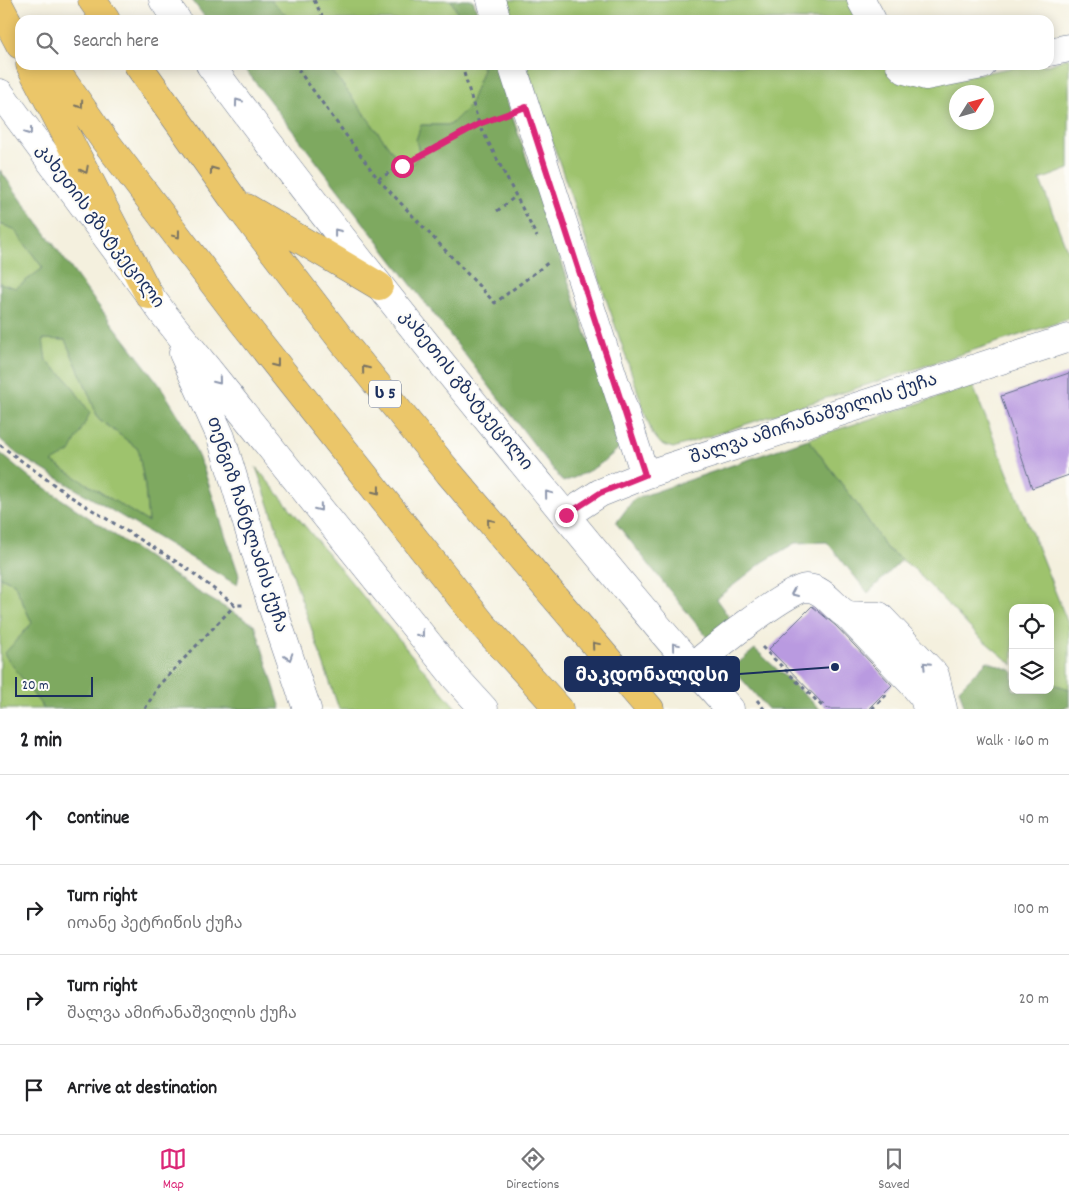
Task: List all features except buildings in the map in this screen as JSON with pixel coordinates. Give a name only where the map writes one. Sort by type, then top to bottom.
[{"type":"highway","points":[[7,0],[18,15]]},
{"type":"highway","points":[[92,0],[102,15]]},
{"type":"highway","points":[[0,7],[15,36]]},
{"type":"highway","points":[[33,70],[149,295]]},
{"type":"highway","points":[[55,70],[103,138],[242,321],[483,625],[559,709]]},
{"type":"highway","name":"ს 5","points":[[142,70],[234,200],[347,346],[449,474],[650,709]]},
{"type":"highway","points":[[234,200],[379,286]]},
{"type":"street","points":[[163,0],[174,15]]},
{"type":"street","points":[[491,0],[496,15]]},
{"type":"street","points":[[861,0],[869,15]]},
{"type":"street","points":[[1054,51],[1069,48]]},
{"type":"street","name":"კახეთის გზატკეცილი","points":[[214,70],[379,286],[692,667],[730,709]]},
{"type":"street","points":[[514,70],[645,475]]},
{"type":"street","points":[[905,70],[926,76],[957,70]]},
{"type":"street","name":"კახეთის გზატკეცილი","points":[[0,93],[165,316],[455,677],[484,709]]},
{"type":"street","name":"თენგიზ ჩანტლაძის ქუჩა","points":[[165,316],[221,437],[272,606],[307,709]]},
{"type":"street","name":"შალვა ამირანაშვილის ქუჩა","points":[[566,515],[600,493],[645,475],[1069,338]]},
{"type":"street","points":[[692,667],[740,629],[790,594],[806,588],[819,592],[846,614],[910,696],[924,698],[928,709]]},
{"type":"street","points":[[846,614],[879,616],[935,675],[943,709]]},
{"type":"path","points":[[314,0],[322,15]]},
{"type":"path","points":[[300,70],[299,71],[378,179],[495,303],[550,261],[546,253]]},
{"type":"path","points":[[464,73],[479,124],[542,245]]},
{"type":"path","points":[[378,179],[479,124],[526,107]]},
{"type":"path","points":[[402,166],[407,172]]},
{"type":"path","points":[[497,211],[516,196]]},
{"type":"path","points":[[0,445],[68,495],[184,567],[235,605],[272,606]]},
{"type":"path","points":[[145,709],[159,685],[235,605]]},
{"type":"path","points":[[768,642],[762,648],[825,709]]},
{"type":"green space","points":[[192,0],[271,0],[286,15],[203,15]]},
{"type":"green space","points":[[271,0],[451,0],[458,15],[286,15]]},
{"type":"green space","points":[[451,0],[473,0],[478,15],[458,15]]},
{"type":"green space","points":[[504,0],[854,0],[863,15],[508,15]]},
{"type":"green space","points":[[1069,57],[1069,169],[1040,180],[1069,255],[1069,319],[673,448],[661,444],[652,433],[528,70],[940,70],[979,74],[999,70],[1054,70],[1054,63]]},
{"type":"green space","points":[[246,70],[332,70],[397,158],[410,166],[420,155],[416,140],[421,125],[450,125],[469,106],[483,70],[497,70],[614,416],[621,446],[594,468],[563,482]]},
{"type":"green space","points":[[332,70],[483,70],[469,107],[450,125],[421,125],[416,140],[420,155],[410,167],[397,158]]},
{"type":"green space","points":[[0,170],[88,292],[159,384],[182,421],[203,467],[239,575],[237,585],[17,454],[0,439],[0,283],[16,288],[43,268],[14,229],[0,224]],"holes":[[[43,339],[65,340],[98,418],[138,449],[145,486],[148,522],[52,462],[70,452],[90,413],[68,380],[46,361]]]},
{"type":"green space","points":[[0,224],[14,229],[43,268],[16,289],[0,283]]},
{"type":"green space","points":[[42,339],[65,340],[98,418],[138,449],[145,486],[148,522],[51,462],[68,380],[46,361]]},
{"type":"green space","points":[[973,386],[1069,626],[1069,689],[1054,684],[1054,604],[1009,604],[1009,662],[976,634],[914,569],[886,548],[859,507],[808,439]]},
{"type":"green space","points":[[808,439],[859,507],[886,548],[902,560],[868,593],[827,542],[795,543],[763,562],[716,599],[731,620],[709,640],[616,523],[634,499]]},
{"type":"green space","points":[[0,453],[32,479],[200,593],[255,625],[281,709],[44,709],[4,654],[32,623],[14,583],[0,577]]},
{"type":"green space","points":[[256,467],[444,694],[457,709],[339,709]]},
{"type":"green space","points":[[0,577],[14,583],[32,623],[5,654],[44,709],[0,709]]},
{"type":"green space","points":[[755,649],[820,709],[768,709],[732,668]]},
{"type":"green space","points":[[987,661],[1009,669],[1009,694],[1054,694],[1054,684],[1069,689],[1069,706],[1060,709],[965,709],[959,689]]},
{"type":"place","name":"მაკდონალდსი","points":[[835,667]]},
{"type":"route","points":[[402,166],[479,124],[526,107],[645,475],[600,493],[566,515]]}]
